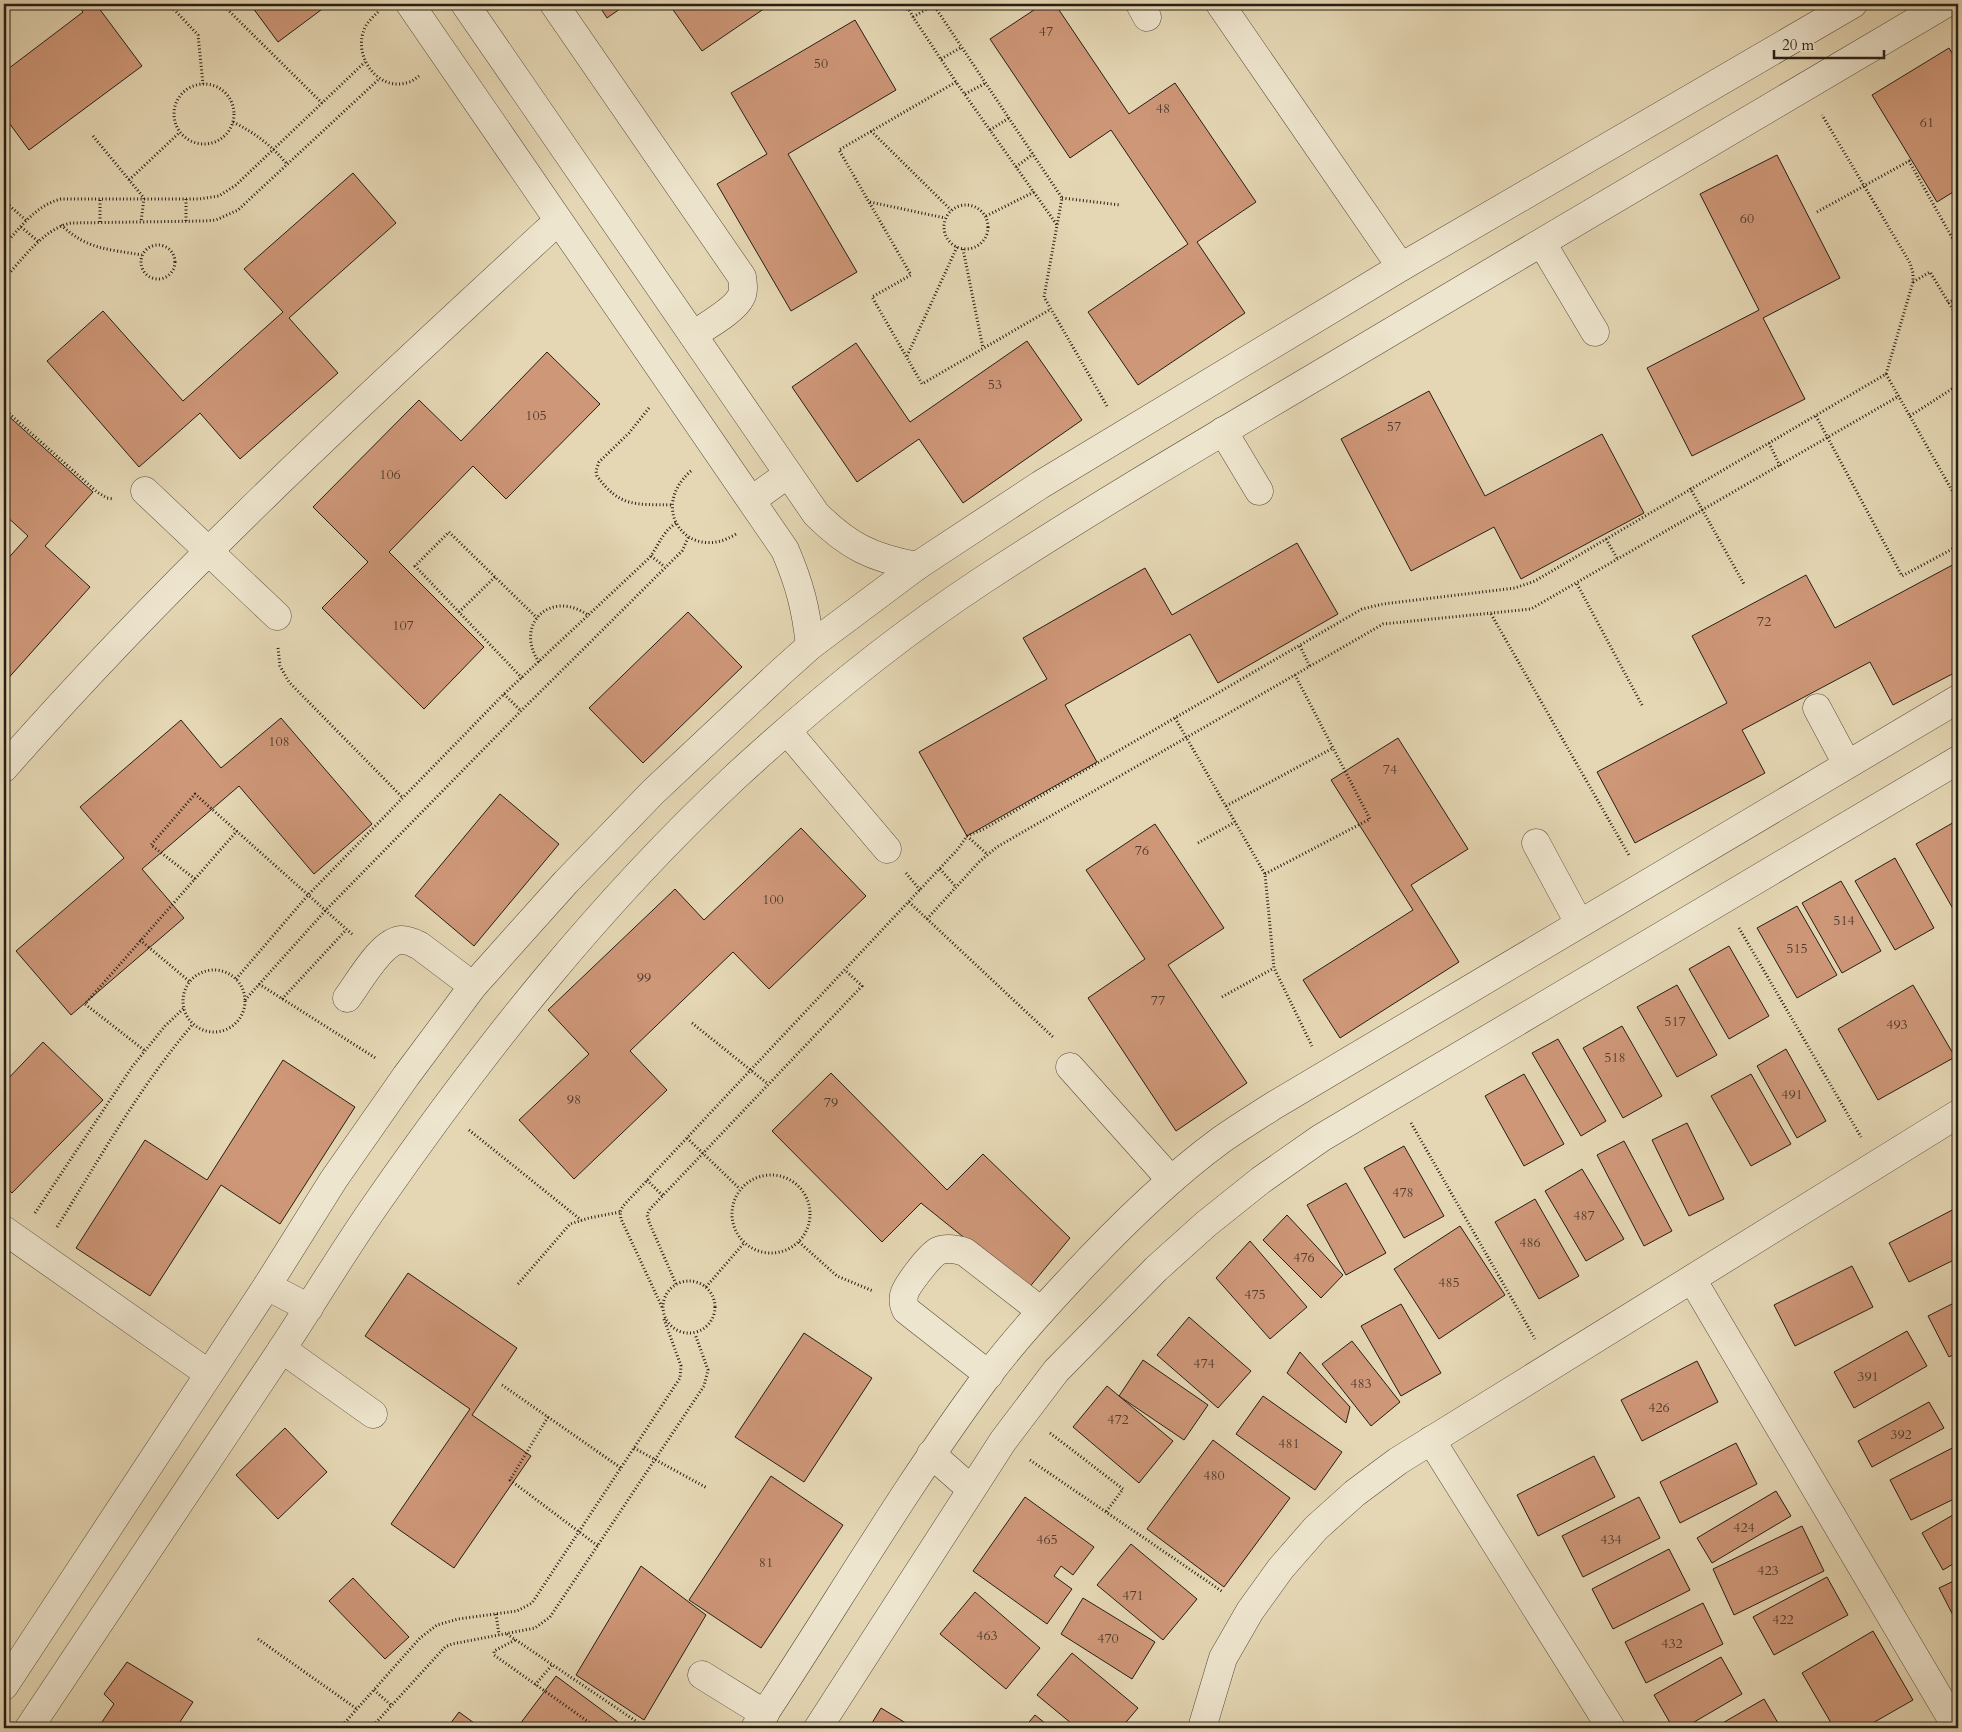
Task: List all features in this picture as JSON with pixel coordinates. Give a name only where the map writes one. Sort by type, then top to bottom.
[{"type":"street","points":[[410,4],[785,550],[799,581],[807,613],[810,646]]},
{"type":"street","points":[[465,4],[816,514],[832,530],[851,544],[871,555],[917,566]]},
{"type":"street","points":[[554,4],[742,277],[744,288],[741,298],[734,306],[692,335]]},
{"type":"street","points":[[1220,4],[1402,267]]},
{"type":"street","points":[[4,1686],[267,1286],[334,1179],[406,1076],[473,986],[566,882],[653,792],[810,646],[917,566],[1040,485],[1402,267],[1853,4]]},
{"type":"street","points":[[28,1728],[282,1349],[374,1206],[443,1109],[521,1009],[592,926],[662,849],[736,776],[814,708],[895,643],[980,582],[1223,432],[1945,4]]},
{"type":"street","points":[[4,768],[99,664],[208,551],[379,386],[558,221]]},
{"type":"street","points":[[1542,242],[1595,332]]},
{"type":"street","points":[[1223,432],[1259,491]]},
{"type":"street","points":[[757,508],[788,474]]},
{"type":"street","points":[[145,492],[277,616]]},
{"type":"street","points":[[702,1675],[760,1721],[932,1454],[989,1374],[1041,1311],[1126,1222],[1171,1180],[1221,1140],[1326,1073],[1958,699]]},
{"type":"street","points":[[1817,708],[1847,764]]},
{"type":"street","points":[[787,731],[887,849]]},
{"type":"street","points":[[818,1728],[1003,1441],[1056,1371],[1156,1270],[1206,1224],[1261,1180],[1321,1138],[1958,760]]},
{"type":"street","points":[[1536,843],[1579,923]]},
{"type":"street","points":[[347,998],[377,957],[391,942],[401,940],[411,941],[420,946],[473,986]]},
{"type":"street","points":[[1070,1067],[1171,1180]]},
{"type":"street","points":[[1201,1725],[1223,1658],[1250,1611],[1281,1568],[1316,1528],[1355,1493],[1398,1461],[1958,1114]]},
{"type":"street","points":[[20,1242],[209,1374]]},
{"type":"street","points":[[989,1374],[911,1316],[904,1304],[904,1296],[907,1289],[932,1256],[946,1249],[956,1249],[965,1252],[1041,1311]]},
{"type":"street","points":[[1692,1279],[1957,1728]]},
{"type":"street","points":[[267,1286],[309,1308]]},
{"type":"street","points":[[282,1349],[373,1414]]},
{"type":"street","points":[[1432,1440],[1611,1728]]},
{"type":"street","points":[[932,1454],[971,1489]]},
{"type":"path","points":[[168,4],[198,35],[204,84]]},
{"type":"path","points":[[222,4],[322,102]]},
{"type":"path","points":[[902,4],[913,17]]},
{"type":"path","points":[[906,4],[956,82],[1057,225]]},
{"type":"path","points":[[913,17],[934,4],[1062,198],[1044,297],[1124,434]]},
{"type":"path","points":[[378,11],[364,29],[361,43],[362,56],[365,62],[379,79],[394,84],[408,83],[424,74],[446,56]]},
{"type":"path","points":[[941,59],[962,47]]},
{"type":"path","points":[[4,246],[40,208],[50,202],[67,198],[209,198],[219,196],[228,191],[365,62]]},
{"type":"path","points":[[4,279],[39,242],[62,225],[100,222],[216,220],[227,216],[238,210],[379,79]]},
{"type":"path","points":[[956,82],[839,150],[911,275],[872,297],[922,384],[1051,309]]},
{"type":"path","points":[[965,94],[986,83]]},
{"type":"path","points":[[204,84],[221,89],[228,95],[233,104],[233,122],[228,133],[220,140],[210,144],[198,144],[188,140],[180,132],[175,122],[174,111],[177,101],[183,92],[192,86],[204,84]]},
{"type":"path","points":[[340,1728],[420,1638],[437,1625],[458,1619],[517,1610],[532,1604],[680,1378],[681,1366],[664,1319],[662,1307],[621,1219],[620,1212],[623,1206],[940,869],[967,836],[984,829],[1362,609],[1383,604],[1525,586],[1886,374],[1913,282],[1913,273],[1910,264],[1805,86]]},
{"type":"path","points":[[990,130],[1009,118]]},
{"type":"path","points":[[233,122],[249,130],[273,148],[287,164]]},
{"type":"path","points":[[871,131],[951,210]]},
{"type":"path","points":[[129,180],[180,132]]},
{"type":"path","points":[[93,136],[144,198],[142,222]]},
{"type":"path","points":[[1016,168],[1033,154]]},
{"type":"path","points":[[1817,212],[1909,161],[1958,248]]},
{"type":"path","points":[[986,216],[1034,192]]},
{"type":"path","points":[[100,198],[100,222]]},
{"type":"path","points":[[186,198],[186,221]]},
{"type":"path","points":[[1062,198],[1120,206]]},
{"type":"path","points":[[4,201],[27,221]]},
{"type":"path","points":[[869,202],[945,218]]},
{"type":"path","points":[[970,204],[979,208],[986,216],[989,225],[987,235],[982,244],[973,249],[963,249],[957,247],[947,238],[944,228],[945,218],[951,210],[959,205],[970,204]]},
{"type":"path","points":[[62,225],[79,240],[91,246],[142,255]]},
{"type":"path","points":[[22,227],[39,242]]},
{"type":"path","points":[[155,245],[163,245],[170,249],[175,256],[176,265],[173,273],[167,278],[158,280],[150,278],[143,272],[140,264],[142,255],[147,249],[155,245]]},
{"type":"path","points":[[906,356],[957,247]]},
{"type":"path","points":[[963,249],[983,348]]},
{"type":"path","points":[[1913,282],[1930,272],[1958,318]]},
{"type":"path","points":[[1948,302],[1958,297]]},
{"type":"path","points":[[1886,374],[1958,501]]},
{"type":"path","points":[[670,383],[628,433],[599,462],[596,471],[600,479],[618,498],[625,502],[632,504],[672,505]]},
{"type":"path","points":[[1910,416],[1958,385]]},
{"type":"path","points":[[927,919],[987,854],[1383,624],[1531,609],[1899,396]]},
{"type":"path","points":[[4,408],[97,492],[107,498],[118,500],[132,498],[145,492]]},
{"type":"path","points":[[1816,416],[1902,576],[1958,546]]},
{"type":"path","points":[[1769,443],[1780,466]]},
{"type":"path","points":[[716,450],[684,478],[676,490],[672,505],[672,512],[676,523],[688,536],[700,542],[724,541],[757,508]]},
{"type":"path","points":[[1690,488],[1744,584]]},
{"type":"path","points":[[236,979],[308,895],[504,694],[651,556],[664,532],[676,523]]},
{"type":"path","points":[[522,678],[415,566],[448,532],[537,618]]},
{"type":"path","points":[[245,1000],[325,911],[521,711],[682,551],[688,536]]},
{"type":"path","points":[[1606,539],[1618,560]]},
{"type":"path","points":[[651,556],[666,567]]},
{"type":"path","points":[[459,612],[495,577]]},
{"type":"path","points":[[1577,584],[1643,707]]},
{"type":"path","points":[[539,662],[532,652],[530,641],[531,629],[537,618],[545,610],[556,606],[568,605],[579,609],[589,616]]},
{"type":"path","points":[[1491,614],[1646,884]]},
{"type":"path","points":[[277,616],[278,656],[283,674],[403,798]]},
{"type":"path","points":[[1300,646],[1310,666]]},
{"type":"path","points":[[1265,874],[1370,818],[1295,675]]},
{"type":"path","points":[[504,694],[521,711]]},
{"type":"path","points":[[1175,718],[1265,874],[1274,968],[1326,1073]]},
{"type":"path","points":[[1226,806],[1333,748]]},
{"type":"path","points":[[195,879],[151,845],[195,794],[377,957]]},
{"type":"path","points":[[1198,843],[1235,822]]},
{"type":"path","points":[[144,1050],[85,1004],[237,831]]},
{"type":"path","points":[[967,836],[987,854]]},
{"type":"path","points":[[940,869],[956,887]]},
{"type":"path","points":[[1722,900],[1877,1164]]},
{"type":"path","points":[[909,902],[1047,1029],[1057,1040],[1070,1067]]},
{"type":"path","points":[[282,999],[346,929]]},
{"type":"path","points":[[140,940],[190,982]]},
{"type":"path","points":[[1222,996],[1274,968]]},
{"type":"path","points":[[218,970],[236,979],[244,992],[245,1000],[240,1020],[227,1029],[212,1032],[202,1030],[193,1024],[184,1008],[185,990],[190,982],[197,975],[207,971],[218,970]]},
{"type":"path","points":[[676,1284],[647,1215],[650,1209],[862,986],[845,970]]},
{"type":"path","points":[[259,984],[406,1076]]},
{"type":"path","points":[[20,1242],[144,1050],[184,1008]]},
{"type":"path","points":[[692,1023],[768,1084]]},
{"type":"path","points":[[20,1242],[193,1024]]},
{"type":"path","points":[[1394,1094],[1551,1366]]},
{"type":"path","points":[[443,1109],[581,1220]]},
{"type":"path","points":[[687,1138],[740,1189]]},
{"type":"path","points":[[774,1174],[798,1185],[806,1195],[810,1207],[810,1220],[807,1232],[799,1242],[790,1249],[778,1253],[766,1253],[744,1244],[732,1224],[734,1200],[740,1189],[756,1178],[774,1174]]},
{"type":"path","points":[[647,1180],[662,1196]]},
{"type":"path","points":[[518,1284],[570,1224],[620,1212]]},
{"type":"path","points":[[799,1242],[837,1276],[904,1304]]},
{"type":"path","points":[[706,1287],[744,1244]]},
{"type":"path","points":[[662,1307],[664,1298],[669,1290],[676,1284],[686,1280],[706,1287],[713,1296],[716,1308],[713,1319],[705,1329],[695,1334],[682,1334],[672,1328],[664,1319]]},
{"type":"path","points":[[371,1728],[445,1648],[452,1644],[535,1628],[550,1617],[704,1386],[708,1370],[695,1334]]},
{"type":"path","points":[[502,1384],[621,1468]]},
{"type":"path","points":[[1024,1414],[1123,1489],[1106,1512]]},
{"type":"path","points":[[548,1417],[510,1480],[598,1546]]},
{"type":"path","points":[[1003,1441],[1250,1611]]},
{"type":"path","points":[[634,1448],[708,1488]]},
{"type":"path","points":[[496,1614],[499,1635]]},
{"type":"path","points":[[506,1633],[646,1728]]},
{"type":"path","points":[[258,1639],[357,1709]]},
{"type":"path","points":[[515,1640],[494,1650],[493,1653],[597,1728]]},
{"type":"path","points":[[535,1684],[552,1665]]},
{"type":"path","points":[[374,1690],[391,1705]]},
{"type":"building","points":[[77,4],[102,4],[98,7],[142,66],[29,150],[4,116],[4,72],[83,12]]},
{"type":"building","points":[[250,4],[329,4],[278,42]]},
{"type":"building","points":[[598,4],[627,4],[607,18]]},
{"type":"building","points":[[669,4],[771,4],[702,51]]},
{"type":"building","points":[[1043,4],[1055,4],[1129,114],[1175,83],[1256,202],[1197,242],[1245,313],[1138,385],[1088,312],[1188,244],[1111,130],[1070,158],[990,39]]},
{"type":"building","points":[[855,20],[896,90],[788,154],[857,272],[791,311],[717,184],[767,154],[731,93]]},
{"type":"building","points":[[1949,48],[1958,63],[1958,189],[1937,202],[1872,95]]},
{"type":"building","points":[[1777,155],[1840,278],[1763,318],[1805,399],[1692,456],[1647,368],[1759,310],[1700,194]]},
{"type":"building","points":[[353,173],[396,223],[289,318],[338,373],[240,459],[200,413],[139,467],[47,361],[103,311],[183,401],[283,312],[244,269]]},
{"type":"building","points":[[1027,341],[1082,420],[963,503],[919,439],[857,482],[792,387],[856,343],[910,422]]},
{"type":"building","points":[[547,352],[600,404],[506,499],[473,466],[389,552],[484,647],[424,709],[322,608],[368,562],[313,507],[419,400],[461,441]]},
{"type":"building","points":[[1429,391],[1485,496],[1602,434],[1644,513],[1521,579],[1494,527],[1411,571],[1341,439]]},
{"type":"building","points":[[4,412],[93,492],[45,546],[90,587],[4,683],[4,563],[28,536],[4,514]]},
{"type":"building","points":[[1297,543],[1338,614],[1218,683],[1190,634],[1065,705],[1097,762],[967,836],[919,752],[1047,679],[1023,638],[1145,568],[1172,615]]},
{"type":"building","points":[[1958,562],[1958,671],[1893,705],[1870,662],[1742,730],[1765,773],[1635,843],[1597,772],[1727,703],[1692,636],[1806,575],[1835,628]]},
{"type":"building","points":[[688,612],[742,667],[643,763],[589,708]]},
{"type":"building","points":[[281,718],[372,824],[314,874],[239,786],[142,869],[184,918],[71,1015],[16,951],[124,858],[80,807],[181,720],[221,768]]},
{"type":"building","points":[[1398,738],[1468,849],[1411,885],[1459,962],[1340,1038],[1303,980],[1413,910],[1331,780]]},
{"type":"building","points":[[500,794],[559,844],[474,946],[415,896]]},
{"type":"building","points":[[1956,821],[1958,824],[1958,912],[1956,914],[1916,844]]},
{"type":"building","points":[[1155,824],[1224,928],[1168,965],[1247,1083],[1176,1131],[1088,998],[1145,959],[1086,870]]},
{"type":"building","points":[[801,828],[866,896],[769,989],[733,952],[630,1051],[667,1090],[574,1179],[519,1120],[589,1054],[548,1010],[675,889],[704,920]]},
{"type":"building","points":[[1895,858],[1934,928],[1895,950],[1855,881]]},
{"type":"building","points":[[1841,881],[1881,951],[1842,973],[1802,903]]},
{"type":"building","points":[[1797,906],[1837,975],[1797,998],[1757,928]]},
{"type":"building","points":[[1729,946],[1769,1016],[1729,1039],[1689,969]]},
{"type":"building","points":[[1677,985],[1717,1055],[1677,1077],[1637,1007]]},
{"type":"building","points":[[1913,985],[1955,1057],[1878,1100],[1838,1029]]},
{"type":"building","points":[[1622,1026],[1662,1096],[1623,1118],[1583,1048]]},
{"type":"building","points":[[1558,1039],[1606,1121],[1581,1136],[1532,1053]]},
{"type":"building","points":[[43,1042],[103,1100],[12,1193],[4,1185],[4,1083]]},
{"type":"building","points":[[1786,1049],[1826,1121],[1797,1138],[1757,1066]]},
{"type":"building","points":[[283,1060],[355,1107],[280,1224],[221,1185],[150,1296],[76,1248],[145,1140],[207,1180]]},
{"type":"building","points":[[831,1073],[947,1190],[983,1154],[1070,1238],[1028,1289],[921,1203],[882,1242],[772,1131]]},
{"type":"building","points":[[1524,1074],[1564,1144],[1524,1166],[1485,1096]]},
{"type":"building","points":[[1751,1074],[1791,1144],[1751,1166],[1711,1096]]},
{"type":"building","points":[[1687,1123],[1724,1199],[1689,1216],[1652,1140]]},
{"type":"building","points":[[1624,1141],[1672,1231],[1644,1246],[1597,1155]]},
{"type":"building","points":[[1404,1146],[1444,1216],[1404,1238],[1364,1168]]},
{"type":"building","points":[[1582,1169],[1624,1239],[1586,1261],[1545,1191]]},
{"type":"building","points":[[1346,1183],[1386,1253],[1346,1275],[1307,1205]]},
{"type":"building","points":[[1535,1199],[1579,1276],[1539,1299],[1495,1222]]},
{"type":"building","points":[[1958,1207],[1958,1258],[1909,1282],[1889,1243]]},
{"type":"building","points":[[1287,1215],[1343,1275],[1321,1298],[1263,1240]]},
{"type":"building","points":[[1460,1226],[1505,1295],[1439,1339],[1394,1269]]},
{"type":"building","points":[[1250,1241],[1307,1307],[1270,1339],[1216,1278]]},
{"type":"building","points":[[1852,1266],[1873,1307],[1795,1346],[1774,1305]]},
{"type":"building","points":[[408,1273],[517,1348],[472,1415],[531,1456],[454,1568],[391,1524],[470,1409],[365,1336]]},
{"type":"building","points":[[1958,1301],[1958,1352],[1949,1357],[1928,1316]]},
{"type":"building","points":[[1401,1304],[1441,1373],[1401,1396],[1361,1326]]},
{"type":"building","points":[[1189,1317],[1251,1371],[1218,1408],[1157,1355]]},
{"type":"building","points":[[1907,1331],[1927,1366],[1854,1408],[1834,1372]]},
{"type":"building","points":[[804,1333],[872,1378],[804,1482],[735,1437]]},
{"type":"building","points":[[1352,1341],[1400,1402],[1371,1426],[1322,1364]]},
{"type":"building","points":[[1300,1352],[1350,1407],[1346,1423],[1287,1373]]},
{"type":"building","points":[[1143,1360],[1208,1405],[1184,1440],[1119,1396]]},
{"type":"building","points":[[1697,1361],[1718,1402],[1642,1441],[1621,1400]]},
{"type":"building","points":[[1107,1386],[1173,1441],[1139,1483],[1073,1427]]},
{"type":"building","points":[[1263,1396],[1342,1452],[1315,1490],[1236,1434]]},
{"type":"building","points":[[1929,1402],[1944,1428],[1872,1467],[1858,1441]]},
{"type":"building","points":[[285,1428],[327,1472],[278,1519],[236,1475]]},
{"type":"building","points":[[1213,1440],[1290,1498],[1224,1587],[1147,1529]]},
{"type":"building","points":[[1736,1443],[1757,1484],[1680,1523],[1660,1482]]},
{"type":"building","points":[[1958,1445],[1958,1497],[1911,1520],[1890,1480]]},
{"type":"building","points":[[1594,1456],[1615,1497],[1538,1536],[1517,1495]]},
{"type":"building","points":[[771,1476],[843,1525],[761,1648],[689,1600]]},
{"type":"building","points":[[1776,1491],[1791,1516],[1712,1563],[1697,1538]]},
{"type":"building","points":[[1025,1497],[1094,1547],[1073,1575],[1061,1566],[1054,1576],[1072,1589],[1047,1624],[973,1571]]},
{"type":"building","points":[[1639,1497],[1660,1538],[1583,1577],[1562,1536]]},
{"type":"building","points":[[1958,1512],[1958,1561],[1943,1570],[1922,1533]]},
{"type":"building","points":[[1802,1526],[1824,1571],[1734,1615],[1713,1569]]},
{"type":"building","points":[[1131,1544],[1197,1599],[1163,1640],[1097,1585]]},
{"type":"building","points":[[1669,1549],[1690,1590],[1613,1629],[1592,1589]]},
{"type":"building","points":[[641,1566],[706,1615],[644,1720],[576,1675]]},
{"type":"building","points":[[1827,1577],[1848,1615],[1774,1655],[1753,1617]]},
{"type":"building","points":[[353,1578],[409,1637],[385,1659],[329,1601]]},
{"type":"building","points":[[1958,1579],[1958,1625],[1939,1588]]},
{"type":"building","points":[[975,1592],[1040,1648],[1006,1689],[940,1634]]},
{"type":"building","points":[[1083,1598],[1155,1642],[1132,1679],[1061,1634]]},
{"type":"building","points":[[1703,1603],[1723,1644],[1646,1683],[1625,1642]]},
{"type":"building","points":[[1873,1631],[1913,1700],[1864,1728],[1834,1728],[1802,1673]]},
{"type":"building","points":[[1072,1653],[1138,1708],[1121,1728],[1077,1728],[1037,1695]]},
{"type":"building","points":[[1721,1657],[1742,1694],[1684,1728],[1673,1728],[1654,1695]]},
{"type":"building","points":[[127,1662],[193,1702],[176,1728],[98,1728],[114,1704],[104,1694]]},
{"type":"building","points":[[556,1676],[626,1728],[517,1728]]},
{"type":"building","points":[[1764,1699],[1781,1728],[1714,1728]]},
{"type":"building","points":[[881,1708],[914,1728],[869,1728]]},
{"type":"building","points":[[459,1712],[481,1728],[447,1728]]},
{"type":"building","points":[[1035,1715],[1051,1728],[1024,1728]]}]
